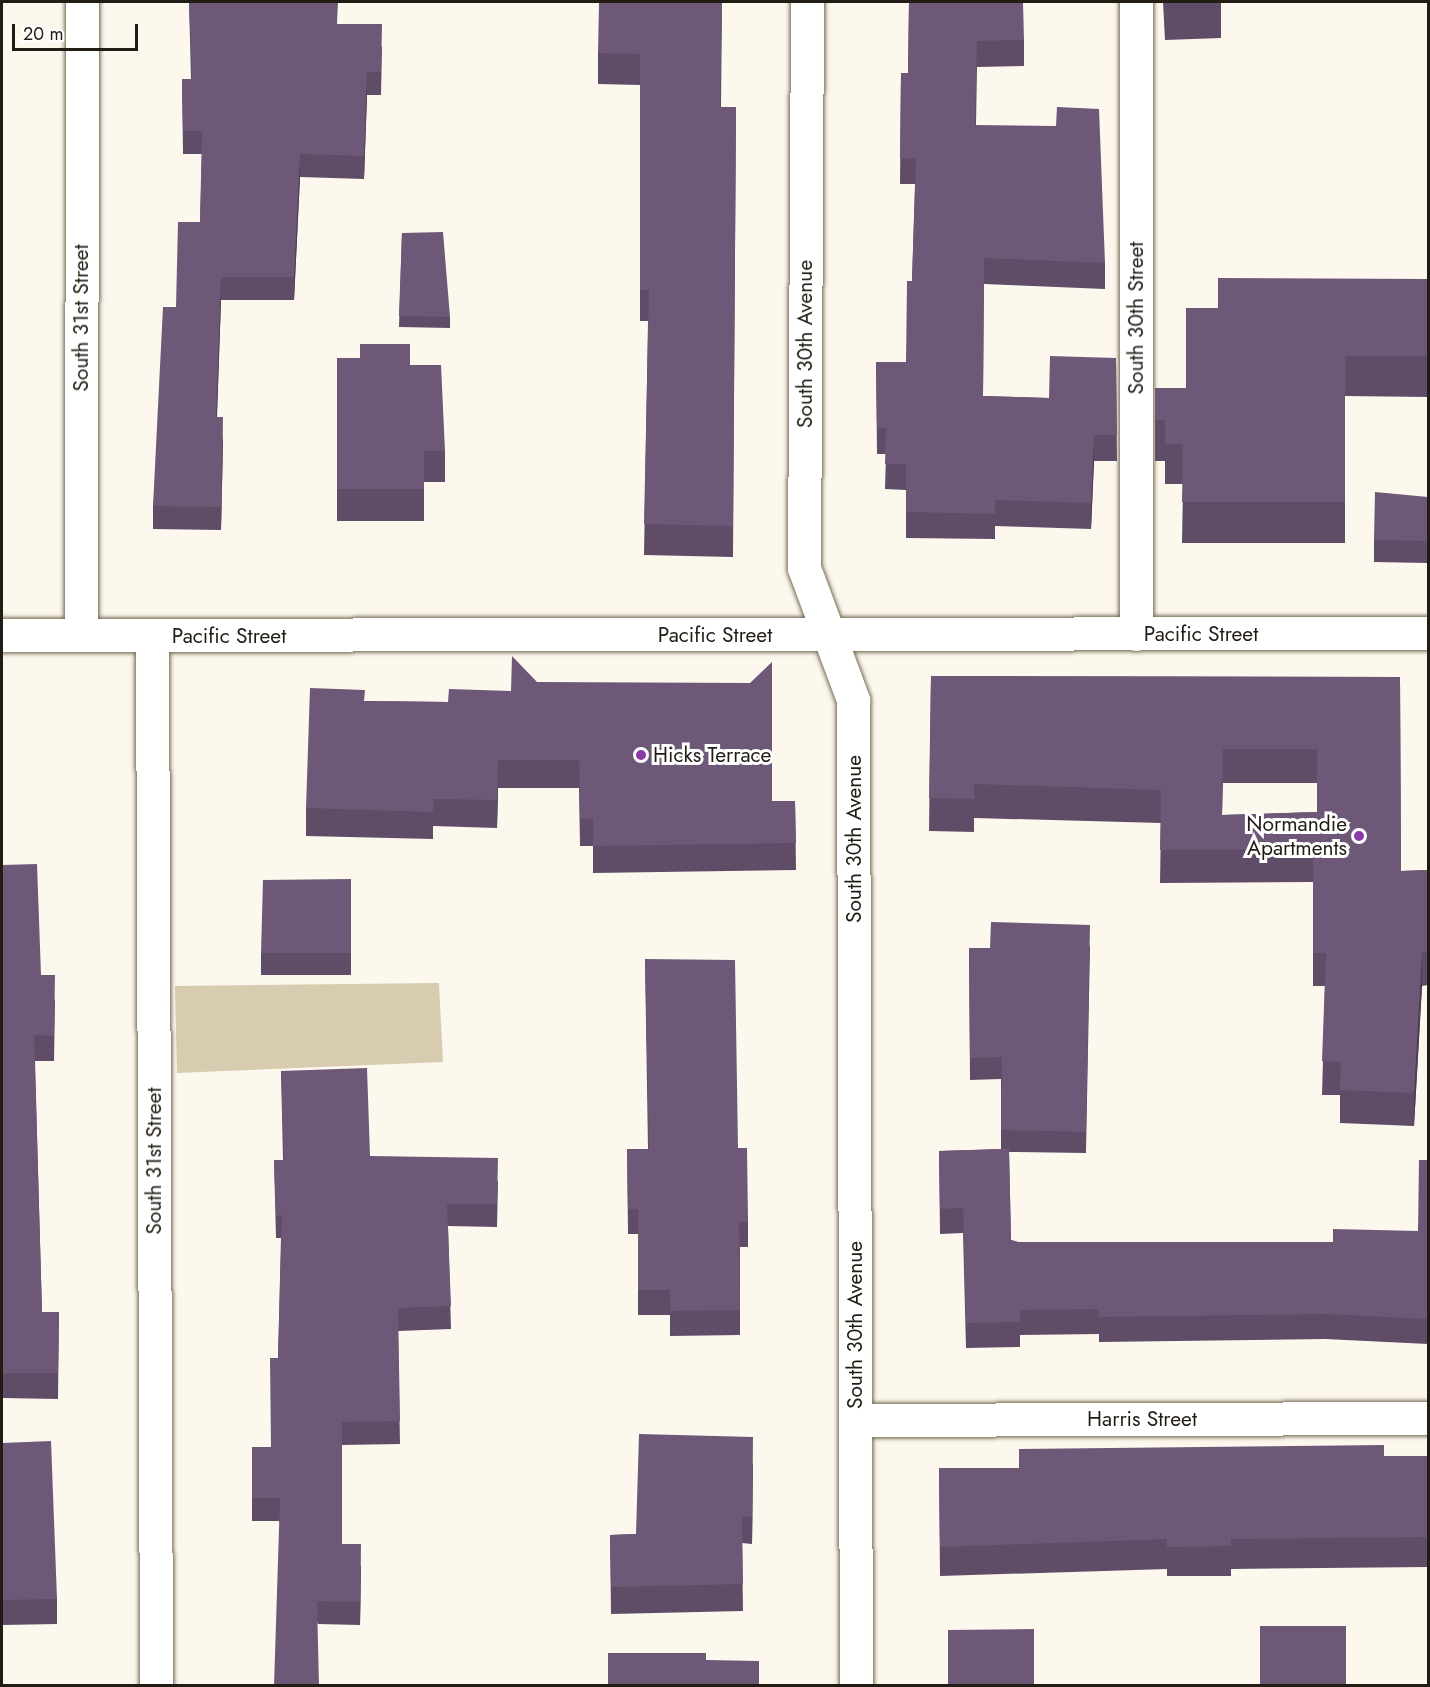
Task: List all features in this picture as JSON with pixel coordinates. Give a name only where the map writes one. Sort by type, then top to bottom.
[{"type":"street","name":"South 31st Street","points":[[81,635],[82,2]]},
{"type":"street","name":"South 30th Avenue","points":[[807,2],[804,568],[853,700],[856,1686]]},
{"type":"street","name":"South 30th Street","points":[[1136,2],[1136,634]]},
{"type":"street","name":"Pacific Street","points":[[2,635],[1428,633]]},
{"type":"street","name":"South 31st Street","points":[[152,636],[156,1686]]},
{"type":"street","name":"Harris Street","points":[[855,1420],[1428,1418]]},
{"type":"shaded area","points":[[439,983],[443,1062],[177,1073],[175,986]]},
{"type":"building","points":[[189,2],[338,2],[337,24],[382,24],[381,72],[367,72],[364,156],[300,154],[294,277],[221,277],[216,417],[223,417],[221,507],[153,506],[163,307],[176,307],[178,222],[200,222],[202,131],[183,131],[182,79],[192,79]]},
{"type":"building","points":[[599,2],[722,2],[720,107],[736,107],[733,526],[644,524],[649,290],[640,290],[640,54],[598,53]]},
{"type":"building","points":[[909,2],[1023,2],[1024,40],[977,41],[975,125],[1056,126],[1057,107],[1099,109],[1105,263],[984,258],[983,396],[1049,398],[1050,356],[1116,358],[1117,435],[1094,435],[1091,503],[995,500],[995,514],[906,512],[906,464],[885,464],[886,428],[877,428],[876,362],[906,362],[907,281],[912,281],[916,159],[900,158],[901,73],[908,73]]},
{"type":"building","points":[[443,232],[450,317],[399,316],[402,233]]},
{"type":"building","points":[[1218,278],[1428,279],[1428,356],[1345,356],[1345,502],[1182,502],[1183,444],[1165,444],[1165,420],[1155,420],[1155,388],[1186,388],[1186,308],[1218,308]]},
{"type":"building","points":[[360,344],[410,344],[410,365],[441,365],[445,451],[424,451],[424,489],[337,489],[337,358],[360,358]]},
{"type":"building","points":[[1375,492],[1428,497],[1428,541],[1374,540]]},
{"type":"building","points":[[512,656],[537,682],[750,683],[772,662],[772,801],[795,801],[796,843],[593,846],[593,819],[580,818],[579,760],[498,760],[497,800],[433,799],[433,812],[306,808],[310,688],[365,690],[364,701],[448,702],[449,689],[511,691]]},
{"type":"building","points":[[931,676],[1400,677],[1401,871],[1428,870],[1428,952],[1422,952],[1414,1093],[1340,1090],[1341,1062],[1322,1061],[1326,953],[1313,953],[1313,849],[1160,850],[1161,790],[974,784],[974,799],[929,798]],"holes":[[[1223,749],[1317,749],[1317,812],[1222,815]]]},
{"type":"building","points":[[37,864],[41,975],[55,975],[54,1036],[34,1035],[42,1312],[59,1312],[58,1373],[2,1373],[2,865]]},
{"type":"building","points":[[351,879],[351,953],[261,953],[263,880]]},
{"type":"building","points":[[991,922],[1090,925],[1086,1132],[1001,1130],[1002,1057],[970,1058],[969,948],[990,948]]},
{"type":"building","points":[[645,959],[735,960],[738,1148],[747,1148],[748,1222],[739,1222],[740,1310],[670,1311],[670,1290],[638,1290],[638,1209],[628,1209],[627,1149],[649,1149]]},
{"type":"building","points":[[367,1068],[370,1156],[498,1158],[497,1204],[447,1204],[451,1306],[398,1308],[400,1421],[342,1422],[342,1544],[361,1544],[360,1602],[317,1601],[319,1686],[274,1686],[280,1498],[252,1498],[252,1447],[271,1447],[270,1358],[278,1358],[282,1215],[276,1216],[274,1160],[284,1160],[281,1071]]},
{"type":"building","points":[[1009,1149],[1011,1240],[1018,1242],[1333,1242],[1333,1229],[1418,1231],[1419,1160],[1428,1160],[1428,1319],[1325,1314],[1099,1317],[1099,1309],[1020,1310],[1020,1322],[966,1323],[963,1208],[940,1209],[939,1151]]},
{"type":"building","points":[[639,1434],[753,1437],[752,1517],[742,1516],[743,1584],[611,1587],[610,1535],[636,1534]]},
{"type":"building","points":[[51,1441],[57,1599],[2,1600],[2,1443]]},
{"type":"building","points":[[1384,1445],[1384,1456],[1428,1456],[1428,1537],[1231,1539],[1231,1546],[1167,1547],[1167,1539],[940,1547],[939,1468],[1019,1468],[1019,1449]]},
{"type":"building","points":[[1260,1626],[1346,1626],[1346,1686],[1260,1686]]},
{"type":"building","points":[[1034,1629],[1034,1686],[948,1686],[948,1630]]},
{"type":"building","points":[[608,1653],[706,1653],[706,1660],[759,1661],[759,1686],[608,1686]]},
{"type":"place","name":"Hicks Terrace","points":[[641,755]]},
{"type":"place","name":"Normandie Apartments","points":[[1359,836]]}]
